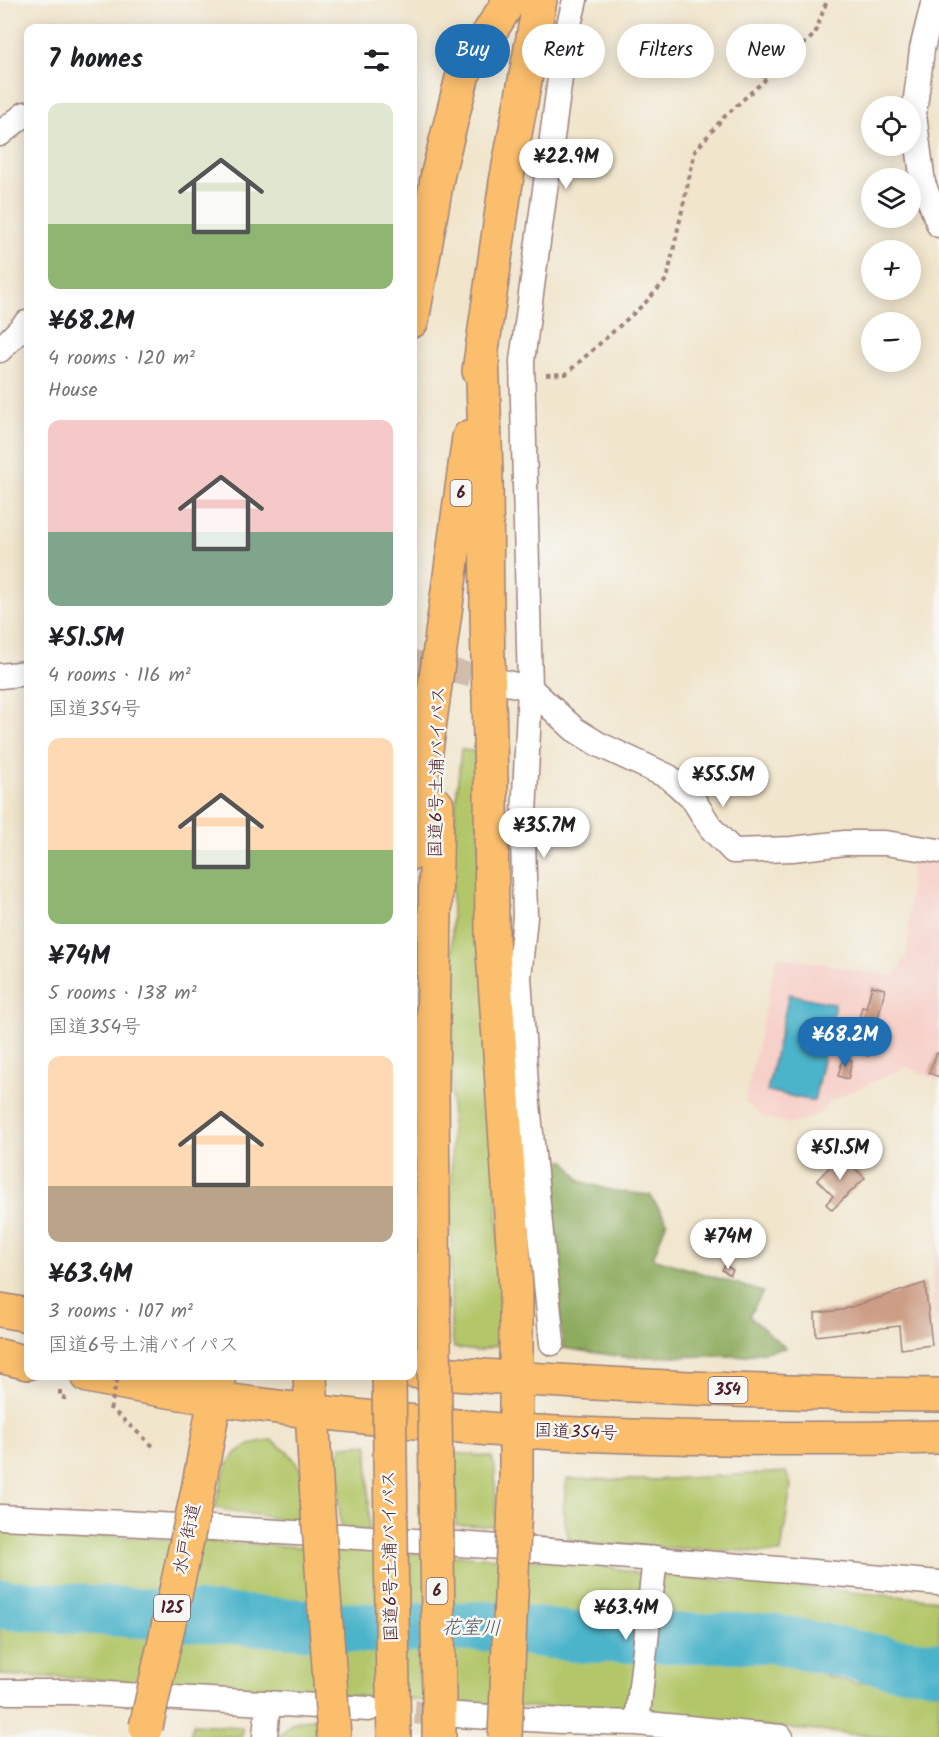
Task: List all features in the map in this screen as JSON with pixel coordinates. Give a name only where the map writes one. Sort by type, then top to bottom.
[{"type":"highway","points":[[417,288],[438,172],[463,75],[510,0]]},
{"type":"highway","name":"国道6号土浦バイパス","points":[[417,816],[506,182],[540,0]]},
{"type":"highway","points":[[482,350],[486,474],[492,937],[516,1288],[516,1480],[505,1737]]},
{"type":"highway","name":"国道6号土浦バイパス","points":[[441,636],[432,1082],[434,1341],[445,1715]]},
{"type":"highway","points":[[0,1310],[24,1314]]},
{"type":"highway","points":[[0,1356],[24,1362]]},
{"type":"highway","name":"354","points":[[417,1371],[719,1390],[939,1395]]},
{"type":"highway","points":[[310,1380],[334,1737]]},
{"type":"highway","name":"国道6号土浦バイパス","points":[[388,1380],[381,1700],[394,1737]]},
{"type":"highway","name":"国道354号","points":[[74,1382],[217,1388],[312,1412],[517,1431],[847,1439],[939,1437]]},
{"type":"highway","name":"水戸街道","points":[[145,1732],[198,1490],[217,1388]]},
{"type":"street","points":[[552,1343],[526,1084],[519,977],[525,917],[523,837],[530,688],[522,376],[523,350],[565,41],[575,0]]},
{"type":"street","points":[[934,0],[922,49],[914,115],[923,183],[939,225]]},
{"type":"street","points":[[0,134],[24,115]]},
{"type":"street","points":[[0,350],[24,325]]},
{"type":"street","points":[[0,676],[24,673]]},
{"type":"street","points":[[501,682],[530,688],[574,729],[598,744],[669,777],[693,799],[711,828],[733,851],[792,849],[845,843],[875,843],[939,851]]},
{"type":"street","points":[[0,1517],[163,1524],[654,1565],[939,1583]]},
{"type":"street","points":[[638,1718],[654,1565]]},
{"type":"street","points":[[0,1692],[72,1692],[268,1703],[381,1700]]},
{"type":"street","points":[[265,1737],[268,1703]]},
{"type":"street","points":[[445,1715],[562,1729],[638,1718],[782,1737]]},
{"type":"path","points":[[522,376],[566,374],[645,303],[667,279],[695,151],[723,118],[815,34],[826,0]]},
{"type":"path","points":[[110,1410],[117,1380]]},
{"type":"path","points":[[60,1397],[74,1382]]},
{"type":"path","points":[[117,1413],[154,1446]]},
{"type":"shaded area","points":[[911,857],[939,860],[939,1082],[907,1066],[829,1102],[819,1114],[793,1124],[764,1118],[745,1101],[777,956],[894,976],[907,954]]},
{"type":"shaded area","points":[[939,1221],[939,1377],[938,1377],[932,1287]]},
{"type":"green space","points":[[461,749],[475,752],[504,1343],[478,1351],[454,1348],[451,1329],[452,845]]},
{"type":"green space","points":[[566,1161],[580,1181],[614,1191],[650,1195],[667,1221],[653,1258],[763,1292],[749,1316],[786,1348],[741,1356],[624,1357],[563,1348],[546,1162]]},
{"type":"green space","points":[[271,1440],[293,1458],[300,1470],[303,1493],[295,1522],[215,1508],[225,1471],[236,1454],[245,1447]]},
{"type":"green space","points":[[368,1444],[369,1531],[341,1527],[335,1461],[342,1446]]},
{"type":"green space","points":[[455,1453],[492,1457],[495,1467],[496,1526],[456,1525]]},
{"type":"green space","points":[[786,1472],[791,1485],[781,1553],[570,1543],[563,1512],[567,1479],[653,1480]]},
{"type":"green space","points":[[0,1530],[589,1563],[638,1573],[939,1600],[939,1650],[875,1635],[744,1621],[601,1614],[580,1629],[540,1628],[490,1619],[412,1618],[306,1606],[284,1614],[279,1604],[214,1603],[139,1591],[0,1582]]},
{"type":"green space","points":[[0,1614],[26,1621],[269,1630],[401,1644],[417,1637],[463,1644],[492,1634],[518,1647],[673,1660],[779,1654],[795,1664],[817,1668],[827,1676],[856,1683],[878,1681],[939,1692],[939,1737],[884,1737],[610,1712],[0,1675]]},
{"type":"green space","points":[[317,1717],[318,1737],[279,1737],[291,1723]]},
{"type":"green space","points":[[193,1724],[242,1727],[242,1737],[190,1737]]},
{"type":"water","points":[[789,994],[835,1004],[814,1101],[767,1091]]},
{"type":"building","points":[[872,986],[885,989],[869,1056],[850,1052],[862,1007],[866,1008]]},
{"type":"building","points":[[937,1053],[939,1054],[939,1077],[929,1073]]},
{"type":"building","points":[[843,1058],[852,1060],[848,1079],[838,1076]]},
{"type":"building","points":[[841,1155],[865,1178],[832,1210],[826,1204],[833,1196],[817,1180]]},
{"type":"building","points":[[725,1265],[733,1270],[730,1275],[722,1270]]},
{"type":"building","points":[[925,1283],[932,1345],[901,1349],[899,1326],[816,1336],[815,1313],[842,1310]]},
{"type":"waterway","name":"花室川","points":[[0,1604],[383,1629],[486,1626],[583,1638],[770,1638],[894,1663],[939,1667]]},
{"type":"tunnel","points":[[417,663],[502,682]]},
{"type":"tunnel","points":[[379,1710],[455,1715]]}]
